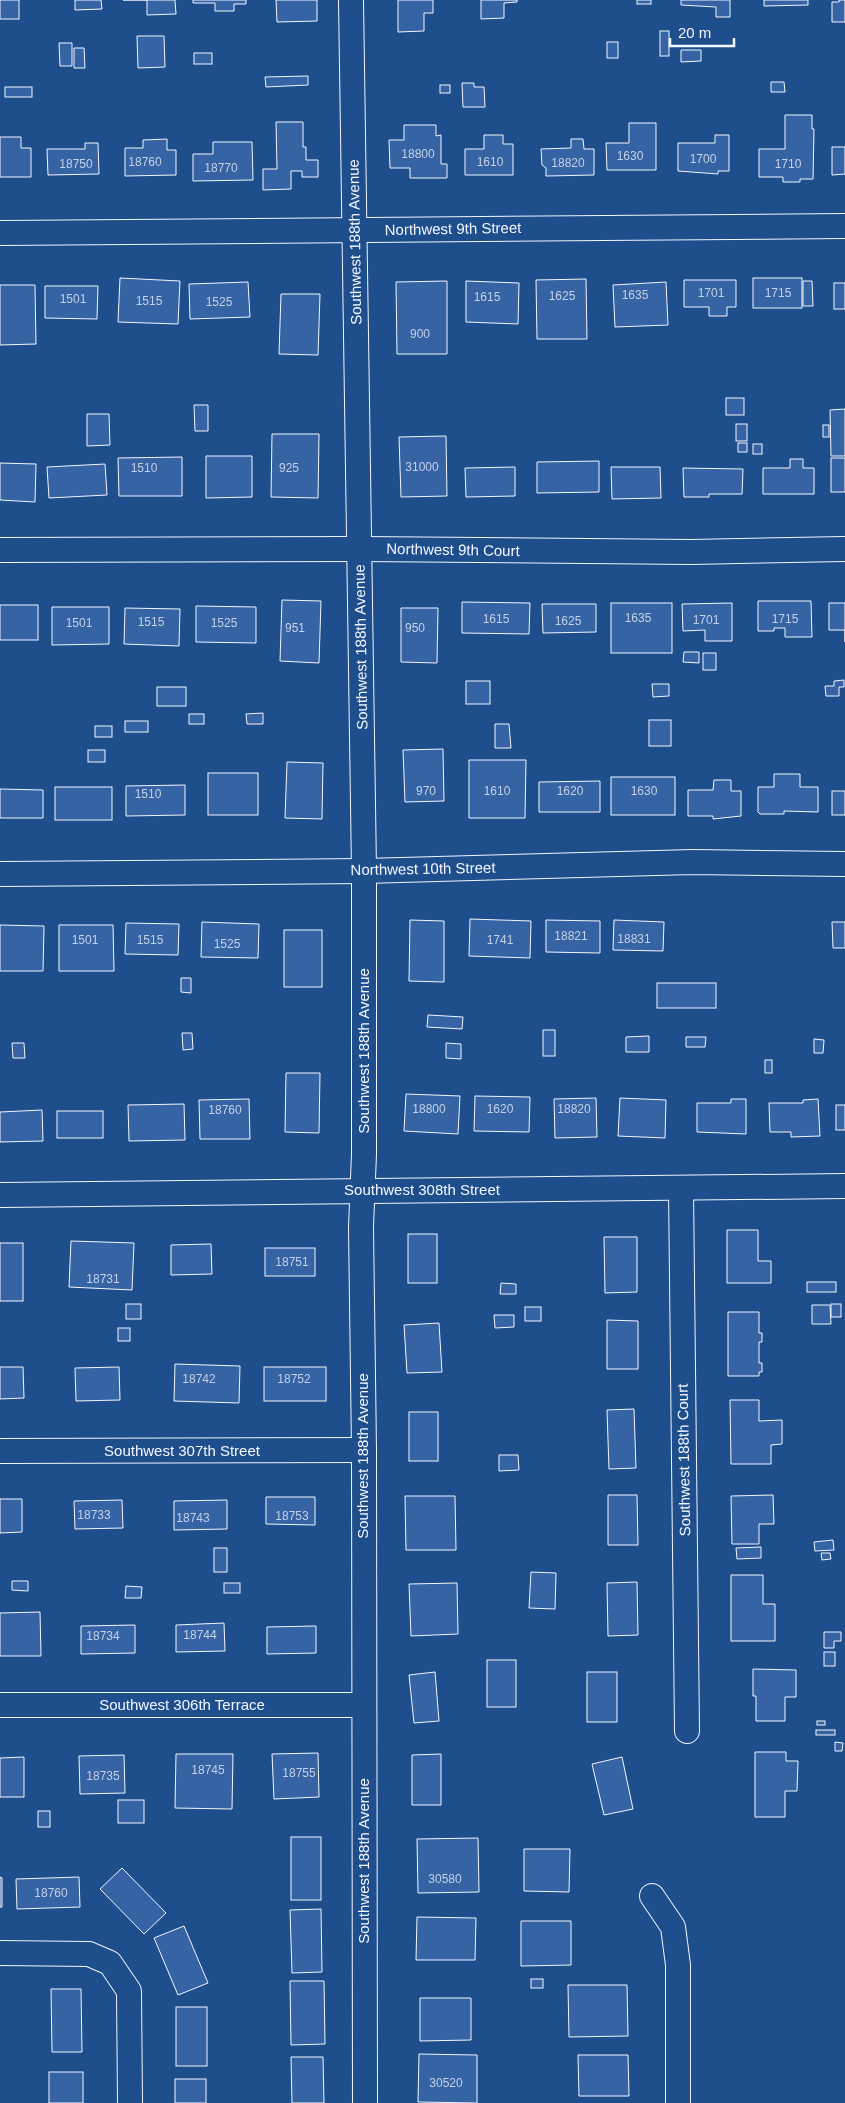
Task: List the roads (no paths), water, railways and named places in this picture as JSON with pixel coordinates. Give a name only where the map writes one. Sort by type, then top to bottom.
[{"type":"street","name":"Southwest 188th Avenue","points":[[351,0],[364,870],[361,1226],[364,1450],[365,2103]]},
{"type":"street","name":"Northwest 9th Street","points":[[0,234],[845,226]]},
{"type":"street","name":"Northwest 9th Court","points":[[0,550],[360,549],[681,552],[845,549]]},
{"type":"street","name":"Northwest 10th Street","points":[[0,874],[364,870],[693,862],[845,864]]},
{"type":"street","name":"Southwest 308th Street","points":[[0,1195],[845,1186]]},
{"type":"street","name":"Southwest 188th Court","points":[[681,1188],[687,1731]]},
{"type":"street","name":"Southwest 307th Street","points":[[0,1451],[364,1450]]},
{"type":"street","name":"Southwest 306th Terrace","points":[[0,1705],[364,1705]]},
{"type":"street","points":[[652,1896],[673,1927],[678,1965],[678,2103]]},
{"type":"street","points":[[0,1953],[90,1954],[110,1963],[129,1991],[130,2103]]}]
